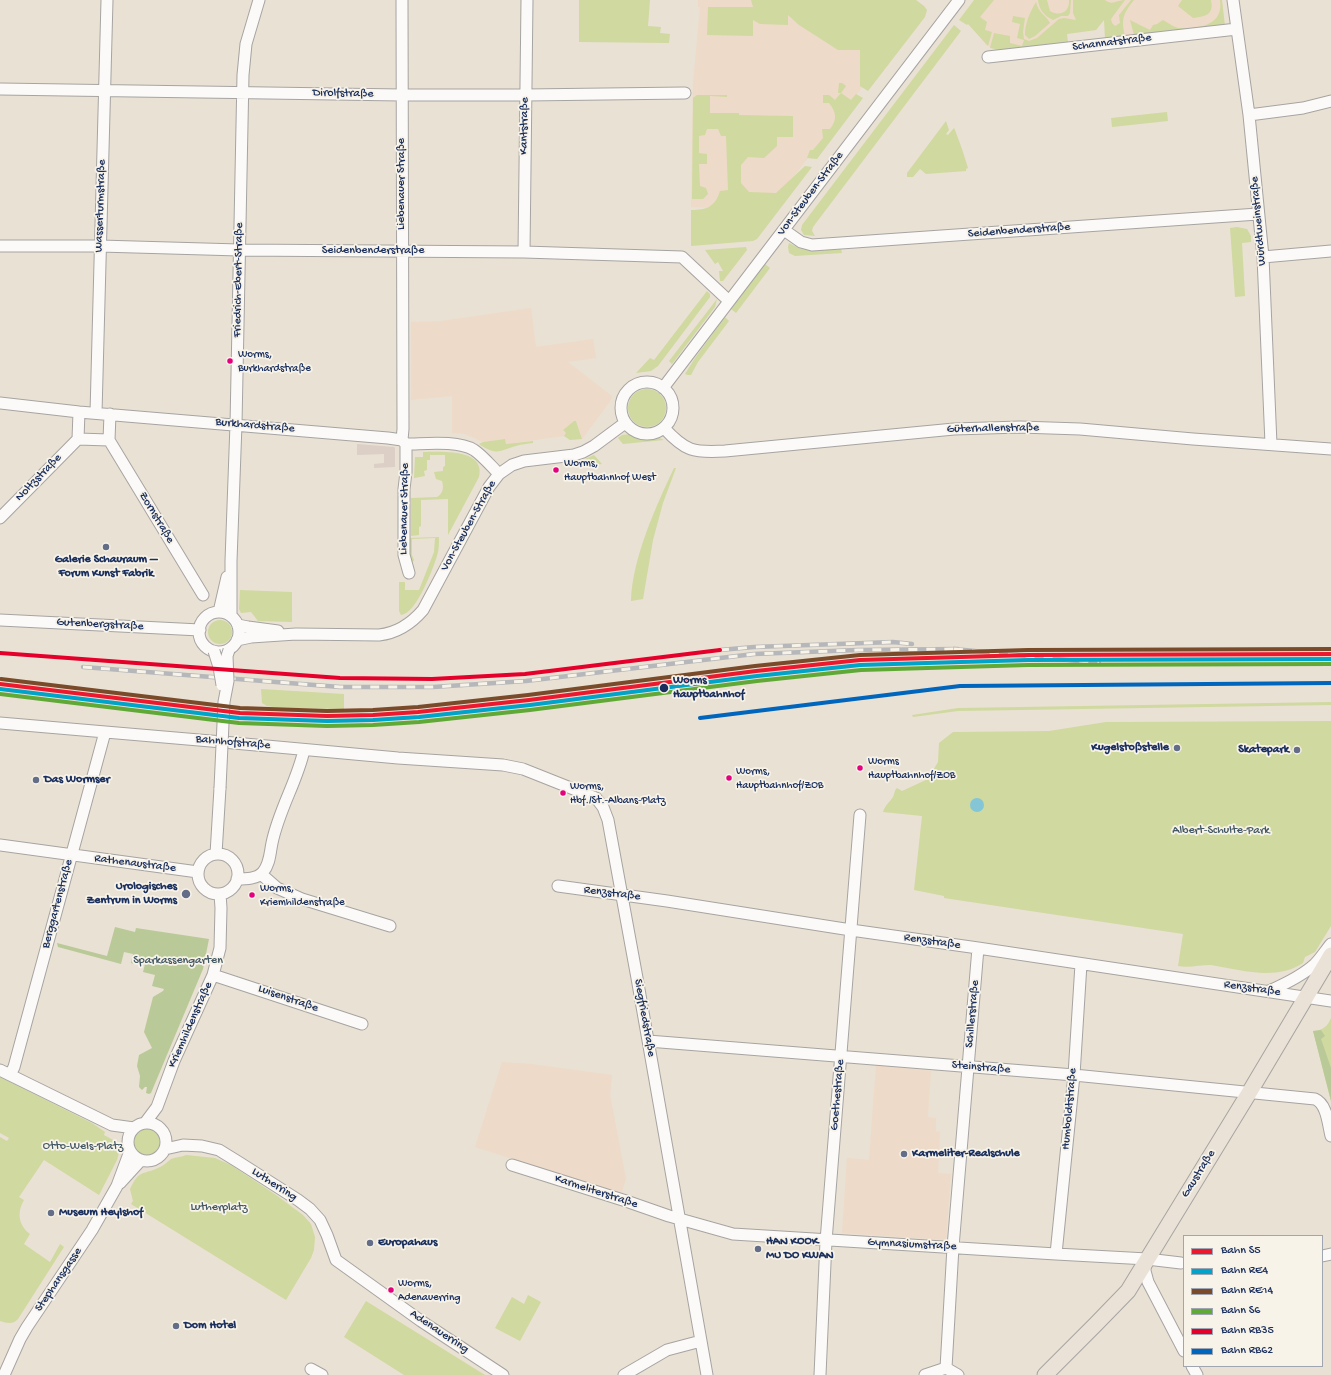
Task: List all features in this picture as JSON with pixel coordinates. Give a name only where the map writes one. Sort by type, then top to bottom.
[{"type":"main road","name":"Gaustraße","points":[[1045,1375],[1128,1291],[1146,1259],[1250,1093],[1331,955]]},
{"type":"street","name":"Wasserturmstraße","points":[[96,413],[107,0]]},
{"type":"street","name":"Friedrich-Ebert-Straße","points":[[231,615],[231,561],[240,250],[242,92],[246,44],[259,0]]},
{"type":"street","name":"Liebenauer Straße","points":[[402,0],[401,95],[403,429],[406,472],[404,489],[404,555],[409,573]]},
{"type":"street","name":"Kantstraße","points":[[524,252],[527,0]]},
{"type":"street","name":"Von-Steuben-Straße","points":[[663,388],[728,300],[784,230],[959,0]]},
{"type":"street","name":"Würdtweinstraße","points":[[1233,0],[1249,115],[1263,258],[1271,444]]},
{"type":"street","name":"Schannatstraße","points":[[988,57],[1237,29]]},
{"type":"street","name":"Dirolfstraße","points":[[0,89],[401,95],[685,93]]},
{"type":"street","points":[[1249,115],[1303,108],[1331,101]]},
{"type":"street","name":"Seidenbenderstraße","points":[[784,230],[801,242],[812,245],[1258,214]]},
{"type":"street","name":"Seidenbenderstraße","points":[[0,246],[100,246],[240,250],[524,252],[682,257],[728,300]]},
{"type":"street","points":[[1263,258],[1331,251]]},
{"type":"street","points":[[644,383],[654,384],[663,388],[669,396],[672,405],[670,420],[664,428],[656,433],[642,434],[633,430],[625,423],[621,405],[624,396],[630,388],[644,383]]},
{"type":"street","name":"Burkhardstraße","points":[[0,403],[79,412],[236,424],[404,442],[451,444],[465,446],[479,455],[498,474]]},
{"type":"street","points":[[79,412],[78,439],[109,440],[110,414]]},
{"type":"street","name":"Von-Steuben-Straße","points":[[296,634],[379,635],[388,634],[412,622],[423,610],[489,487],[498,474],[518,463],[574,455],[583,452],[594,446],[625,423]]},
{"type":"street","name":"Güterhallenstraße","points":[[664,428],[676,440],[686,447],[698,451],[954,429],[1020,427],[1080,429],[1193,439],[1331,448]]},
{"type":"street","name":"Noltzstraße","points":[[0,518],[78,439]]},
{"type":"street","name":"Zornstraße","points":[[109,440],[203,595]]},
{"type":"street","name":"Friedrich-Ebert-Straße","points":[[219,612],[231,561]]},
{"type":"street","points":[[216,854],[224,702],[228,681],[227,656],[233,646],[239,633],[238,625],[231,615],[219,612],[210,614],[202,622],[200,630],[203,642],[207,647],[214,651],[225,650],[233,646],[250,637],[296,634]]},
{"type":"street","name":"Gutenbergstraße","points":[[0,620],[200,630]]},
{"type":"street","points":[[238,625],[296,634]]},
{"type":"street","points":[[214,651],[220,667],[224,702]]},
{"type":"street","name":"Bahnhofstraße","points":[[0,723],[465,763]]},
{"type":"street","name":"Berggartenstraße","points":[[5,1072],[14,1067],[105,732]]},
{"type":"street","points":[[237,879],[252,878],[261,874],[266,867],[278,819],[299,769],[304,750]]},
{"type":"street","name":"Siegfriedstraße","points":[[465,763],[503,764],[523,769],[596,798],[603,807],[608,820],[707,1375]]},
{"type":"street","name":"Goethestraße","points":[[820,1375],[826,1241],[860,815]]},
{"type":"street","name":"Rathenaustraße","points":[[0,845],[198,872]]},
{"type":"street","points":[[216,854],[224,855],[232,860],[237,868],[237,879],[234,887],[220,894],[211,893],[205,890],[199,881],[198,872],[204,860],[216,854]]},
{"type":"street","points":[[261,874],[277,888],[302,900],[390,926]]},
{"type":"street","name":"Renzstraße","points":[[558,886],[621,896],[667,901],[851,930],[1331,1001]]},
{"type":"street","name":"Kriemhildenstraße","points":[[145,1123],[157,1108],[174,1061],[213,974],[220,948],[220,894]]},
{"type":"street","points":[[1269,991],[1299,976],[1314,965],[1331,944]]},
{"type":"street","name":"Schillerstraße","points":[[946,1368],[953,1247],[978,948]]},
{"type":"street","name":"Humboldtstraße","points":[[1056,1254],[1074,1075],[1081,964]]},
{"type":"street","name":"Luisenstraße","points":[[213,974],[362,1024]]},
{"type":"street","name":"Steinstraße","points":[[648,1041],[1074,1075],[1315,1099],[1322,1104],[1324,1108],[1331,1136]]},
{"type":"street","points":[[5,1072],[112,1125],[134,1128]]},
{"type":"street","name":"Kriemhildenstraße","points":[[157,1108],[158,1126]]},
{"type":"street","points":[[112,1125],[129,1146],[133,1156],[141,1160],[151,1161],[162,1155],[166,1143],[165,1136],[158,1126],[145,1123],[139,1124],[130,1133],[129,1146]]},
{"type":"street","name":"Lutherring","points":[[165,1136],[183,1145]]},
{"type":"street","name":"Lutherring","points":[[165,1149],[183,1145],[207,1147],[225,1153],[310,1209],[320,1220],[336,1260]]},
{"type":"street","name":"Stephansgasse","points":[[4,1375],[27,1327],[92,1230],[117,1186],[129,1146]]},
{"type":"street","name":"Stephansgasse","points":[[117,1186],[141,1160]]},
{"type":"street","name":"Karmeliterstraße","points":[[512,1165],[626,1200],[680,1219]]},
{"type":"street","name":"Gymnasiumstraße","points":[[680,1219],[733,1234],[826,1241],[1146,1259],[1181,1263]]},
{"type":"street","points":[[1146,1259],[1145,1277],[1183,1349]]},
{"type":"street","name":"Adenauerring","points":[[336,1260],[421,1321],[503,1375]]},
{"type":"street","points":[[1128,1291],[1135,1287],[1141,1286],[1148,1288],[1152,1292]]},
{"type":"street","points":[[624,1375],[667,1350],[701,1341]]},
{"type":"street","points":[[924,1375],[946,1368],[958,1375]]},
{"type":"street","points":[[311,1370],[322,1375]]},
{"type":"shaded area","points":[[698,0],[903,0],[891,50],[768,210],[691,207],[693,83],[700,7],[698,7]]},
{"type":"shaded area","points":[[986,0],[1222,0],[1225,26],[1125,36],[1104,20],[1096,30],[1067,34],[1068,43],[996,50],[986,45],[968,23]]},
{"type":"shaded area","points":[[531,308],[536,347],[593,339],[596,358],[568,362],[612,396],[611,400],[582,439],[576,421],[574,421],[563,430],[566,433],[564,436],[506,444],[505,439],[483,442],[465,434],[452,433],[452,396],[411,400],[411,322],[441,321]]},
{"type":"shaded area","points":[[357,444],[394,447],[395,467],[374,468],[374,464],[384,463],[384,454],[357,455]]},
{"type":"shaded area","points":[[502,1062],[531,1064],[612,1075],[610,1094],[626,1179],[621,1194],[475,1147]]},
{"type":"shaded area","name":"Karmeliter-Realschule","points":[[876,1065],[931,1071],[928,1117],[936,1118],[936,1131],[940,1132],[938,1173],[951,1174],[946,1240],[842,1233],[847,1158],[869,1160]]},
{"type":"green space","points":[[579,0],[650,0],[648,26],[661,27],[660,33],[670,34],[669,43],[579,42]]},
{"type":"green space","points":[[751,0],[916,0],[927,10],[925,17],[868,91],[860,86],[860,50],[838,50],[799,25],[788,15],[788,25],[760,24],[753,20],[753,36],[707,35],[708,7],[753,7]]},
{"type":"green space","points":[[974,0],[994,0],[980,17],[987,22],[985,30],[992,32],[988,46],[968,24],[967,25],[959,20]]},
{"type":"green space","points":[[1038,0],[1047,0],[1050,11],[1057,14],[1064,12],[1068,8],[1069,0],[1071,0],[1070,13],[1068,16],[1061,16],[1053,20],[1042,12]]},
{"type":"green space","points":[[1073,0],[1105,0],[1112,3],[1125,0],[1111,19],[1115,26],[1120,23],[1119,15],[1131,0],[1134,0],[1127,9],[1123,21],[1125,36],[1105,39],[1104,20],[1096,30],[1067,34],[1068,43],[1000,50],[990,48],[994,33],[1010,36],[1010,43],[1022,46],[1024,40],[1017,38],[1020,24],[1012,22],[1013,16],[1025,18],[1023,32],[1024,39],[1029,41],[1037,38],[1059,19],[1064,18],[1076,20],[1073,13]]},
{"type":"green space","points":[[1182,0],[1211,0],[1212,5],[1210,12],[1208,14],[1193,18],[1178,6]]},
{"type":"green space","points":[[1220,0],[1222,0],[1225,26],[1134,35],[1130,20],[1150,30],[1153,25],[1163,20],[1178,28],[1194,28],[1208,24],[1214,21],[1218,15]]},
{"type":"green space","points":[[1036,2],[1041,12],[1050,23],[1035,36],[1029,39],[1025,35],[1026,26]]},
{"type":"green space","points":[[954,25],[961,31],[813,227],[812,231],[815,236],[804,235],[801,230],[802,225]]},
{"type":"green space","points":[[839,83],[846,86],[841,93],[838,93]]},
{"type":"green space","points":[[841,93],[851,100],[856,94],[863,98],[817,159],[807,158],[810,150],[813,150],[823,138],[822,129],[830,129],[834,123],[835,113],[829,103],[823,103],[823,95],[829,95],[835,100]]},
{"type":"green space","points":[[697,95],[727,95],[727,97],[710,96],[710,113],[793,116],[793,137],[777,137],[777,146],[764,158],[748,157],[741,165],[741,183],[749,192],[776,193],[805,166],[812,167],[757,239],[753,241],[691,246],[691,210],[702,209],[710,206],[716,201],[720,191],[728,190],[726,136],[721,136],[718,129],[707,129],[705,135],[699,136],[699,153],[707,154],[707,164],[699,164],[700,186],[706,188],[708,194],[703,199],[692,199],[693,98]]},
{"type":"green space","points":[[1167,112],[1168,121],[1112,127],[1111,118]]},
{"type":"green space","points":[[946,121],[949,130],[946,134],[948,135],[954,128],[955,130],[968,168],[966,171],[926,174],[920,169],[913,177],[907,177],[907,173]]},
{"type":"green space","points":[[1237,227],[1247,229],[1251,236],[1251,242],[1242,243],[1245,296],[1235,297],[1230,228]]},
{"type":"green space","points":[[789,243],[801,249],[812,251],[841,249],[842,253],[795,256],[789,253]]},
{"type":"green space","points":[[746,247],[747,250],[723,281],[720,281],[719,271],[723,271],[718,262],[715,264],[705,250]]},
{"type":"green space","points":[[765,264],[770,268],[736,313],[731,309]]},
{"type":"green space","points":[[707,291],[710,294],[710,297],[658,366],[651,371],[636,373],[650,358],[654,360]]},
{"type":"green space","points":[[717,299],[715,307],[672,364],[669,361]]},
{"type":"green space","points":[[725,317],[729,321],[698,362],[691,375],[685,374],[695,358]]},
{"type":"green space","points":[[647,389],[660,395],[666,408],[660,421],[647,427],[634,421],[628,408],[634,395]]},
{"type":"green space","points":[[576,421],[582,439],[570,440],[564,436],[566,433],[563,430]]},
{"type":"green space","points":[[630,434],[644,437],[657,437],[664,440],[623,444],[618,438],[622,435]]},
{"type":"green space","points":[[505,439],[506,444],[533,441],[533,443],[520,445],[501,451],[490,450],[479,444],[483,442]]},
{"type":"green space","points":[[423,452],[450,452],[469,456],[476,461],[479,468],[479,477],[448,535],[448,499],[421,500],[421,526],[419,527],[419,535],[411,536],[411,498],[437,497],[441,494],[443,488],[442,481],[436,479],[434,472],[443,471],[443,467],[445,466],[445,455],[430,455],[430,460],[427,460],[427,470],[424,471],[425,476],[414,478],[415,457],[423,457]]},
{"type":"green space","points":[[594,455],[602,464],[578,467],[577,460],[585,459]]},
{"type":"green space","points":[[674,468],[676,468],[663,503],[653,540],[643,599],[631,601],[632,585],[640,550]]},
{"type":"green space","points":[[439,537],[439,549],[437,556],[423,590],[407,613],[401,615],[399,611],[399,582],[405,582],[405,590],[419,590],[434,552],[435,538],[412,539],[412,555],[414,560],[412,563],[409,559],[408,538]]},
{"type":"green space","points":[[240,590],[292,592],[292,622],[258,621],[251,612],[241,613],[239,609]]},
{"type":"green space","points":[[220,620],[229,623],[232,632],[229,641],[220,644],[211,641],[208,632],[211,623]]},
{"type":"green space","points":[[261,689],[344,694],[344,709],[279,708],[267,706],[262,703]]},
{"type":"green space","points":[[1331,702],[1331,705],[958,711],[913,717],[912,715],[958,708]]},
{"type":"green space","name":"Albert-Schulte-Park","points":[[1331,721],[1331,926],[1315,952],[1305,957],[1303,963],[1281,972],[1258,973],[1211,965],[1186,967],[1178,966],[1183,934],[944,898],[944,896],[914,890],[922,816],[883,812],[897,788],[902,791],[928,779],[938,762],[939,743],[953,732],[1049,731],[1106,722]]},
{"type":"green space","name":"Sparkassengarten","points":[[115,927],[135,932],[136,928],[209,939],[203,969],[151,1093],[149,1094],[146,1093],[147,1087],[142,1090],[139,1087],[140,1076],[137,1066],[139,1055],[152,1048],[144,1032],[153,997],[164,989],[152,986],[155,975],[143,972],[145,964],[135,962],[134,964],[131,963],[133,954],[124,952],[121,964],[58,947],[57,943],[107,956]]},
{"type":"green space","points":[[1331,1018],[1331,1101],[1313,1031],[1324,1028]]},
{"type":"green space","points":[[1321,1030],[1325,1036],[1321,1039],[1331,1068],[1331,1101],[1313,1031]]},
{"type":"green space","name":"Otto-Wels-Platz","points":[[0,1077],[92,1123],[105,1132],[104,1135],[115,1141],[120,1149],[117,1160],[99,1195],[44,1160],[19,1197],[24,1200],[20,1209],[21,1222],[23,1227],[30,1234],[24,1244],[50,1262],[60,1244],[64,1247],[18,1319],[9,1323],[0,1321],[0,1137],[7,1141],[9,1138],[0,1133]]},
{"type":"green space","points":[[147,1129],[156,1133],[160,1142],[156,1151],[147,1155],[138,1151],[134,1142],[138,1133]]},
{"type":"green space","name":"Lutherplatz","points":[[186,1155],[215,1158],[231,1165],[276,1195],[303,1215],[311,1224],[315,1237],[314,1250],[311,1258],[286,1300],[131,1204],[133,1201],[130,1189],[141,1174],[160,1167],[171,1159]]},
{"type":"green space","points":[[528,1295],[541,1302],[520,1341],[495,1328],[512,1297],[524,1304]]},
{"type":"green space","points":[[366,1301],[485,1375],[404,1375],[344,1337]]},
{"type":"water","points":[[974,798],[980,798],[984,802],[984,808],[980,812],[974,812],[970,808],[970,802]]},
{"type":"railway","points":[[720,650],[754,647],[893,642],[912,644]]},
{"type":"railway","points":[[954,649],[1099,663]]},
{"type":"railway","points":[[83,667],[340,687],[433,687],[526,681],[754,654],[858,650],[958,649]]},
{"type":"rail line","name":"RE14","points":[[1,679],[240,708],[327,711],[373,710],[418,707],[528,695],[755,666],[860,655],[1028,650],[1331,649]]},
{"type":"rail line","name":"RB35","points":[[0,653],[340,678],[432,679],[525,674],[720,650]]},
{"type":"rail line","name":"S5","points":[[0,684],[240,713],[327,716],[373,715],[418,712],[529,700],[756,671],[860,660],[1028,655],[1331,654]]},
{"type":"rail line","name":"RE4","points":[[0,689],[239,718],[327,721],[373,720],[419,717],[530,705],[757,676],[860,665],[1028,660],[1331,659]]},
{"type":"rail line","name":"S6","points":[[0,694],[239,723],[327,726],[373,725],[419,722],[530,710],[757,681],[861,670],[1028,665],[1331,664]]},
{"type":"rail line","name":"RB62","points":[[700,718],[960,686],[1331,683]]},
{"type":"place","name":"Worms, Burkhardstraße","points":[[230,361]]},
{"type":"place","name":"Worms, Hauptbahnhof West","points":[[556,470]]},
{"type":"place","name":"Galerie Schauraum – Forum Kunst Fabrik","points":[[106,547]]},
{"type":"place","name":"Worms Hauptbahnhof","points":[[664,688]]},
{"type":"place","name":"Kugelstoßstelle","points":[[1177,748]]},
{"type":"place","name":"Skatepark","points":[[1297,750]]},
{"type":"place","name":"Worms Hauptbahnhof/ZOB","points":[[860,768]]},
{"type":"place","name":"Worms, Hauptbahnhof/ZOB","points":[[729,778]]},
{"type":"place","name":"Das Wormser","points":[[36,780]]},
{"type":"place","name":"Worms, Hbf./St.-Albans-Platz","points":[[563,793]]},
{"type":"place","name":"Urologisches Zentrum in Worms","points":[[186,894]]},
{"type":"place","name":"Worms, Kriemhildenstraße","points":[[252,895]]},
{"type":"place","name":"Karmeliter-Realschule","points":[[904,1154]]},
{"type":"place","name":"Museum Heylshof","points":[[51,1213]]},
{"type":"place","name":"Europahaus","points":[[370,1243]]},
{"type":"place","name":"HAN KOOK MU DO KWAN","points":[[758,1249]]},
{"type":"place","name":"Worms, Adenauerring","points":[[391,1290]]},
{"type":"place","name":"Dom Hotel","points":[[176,1326]]}]
